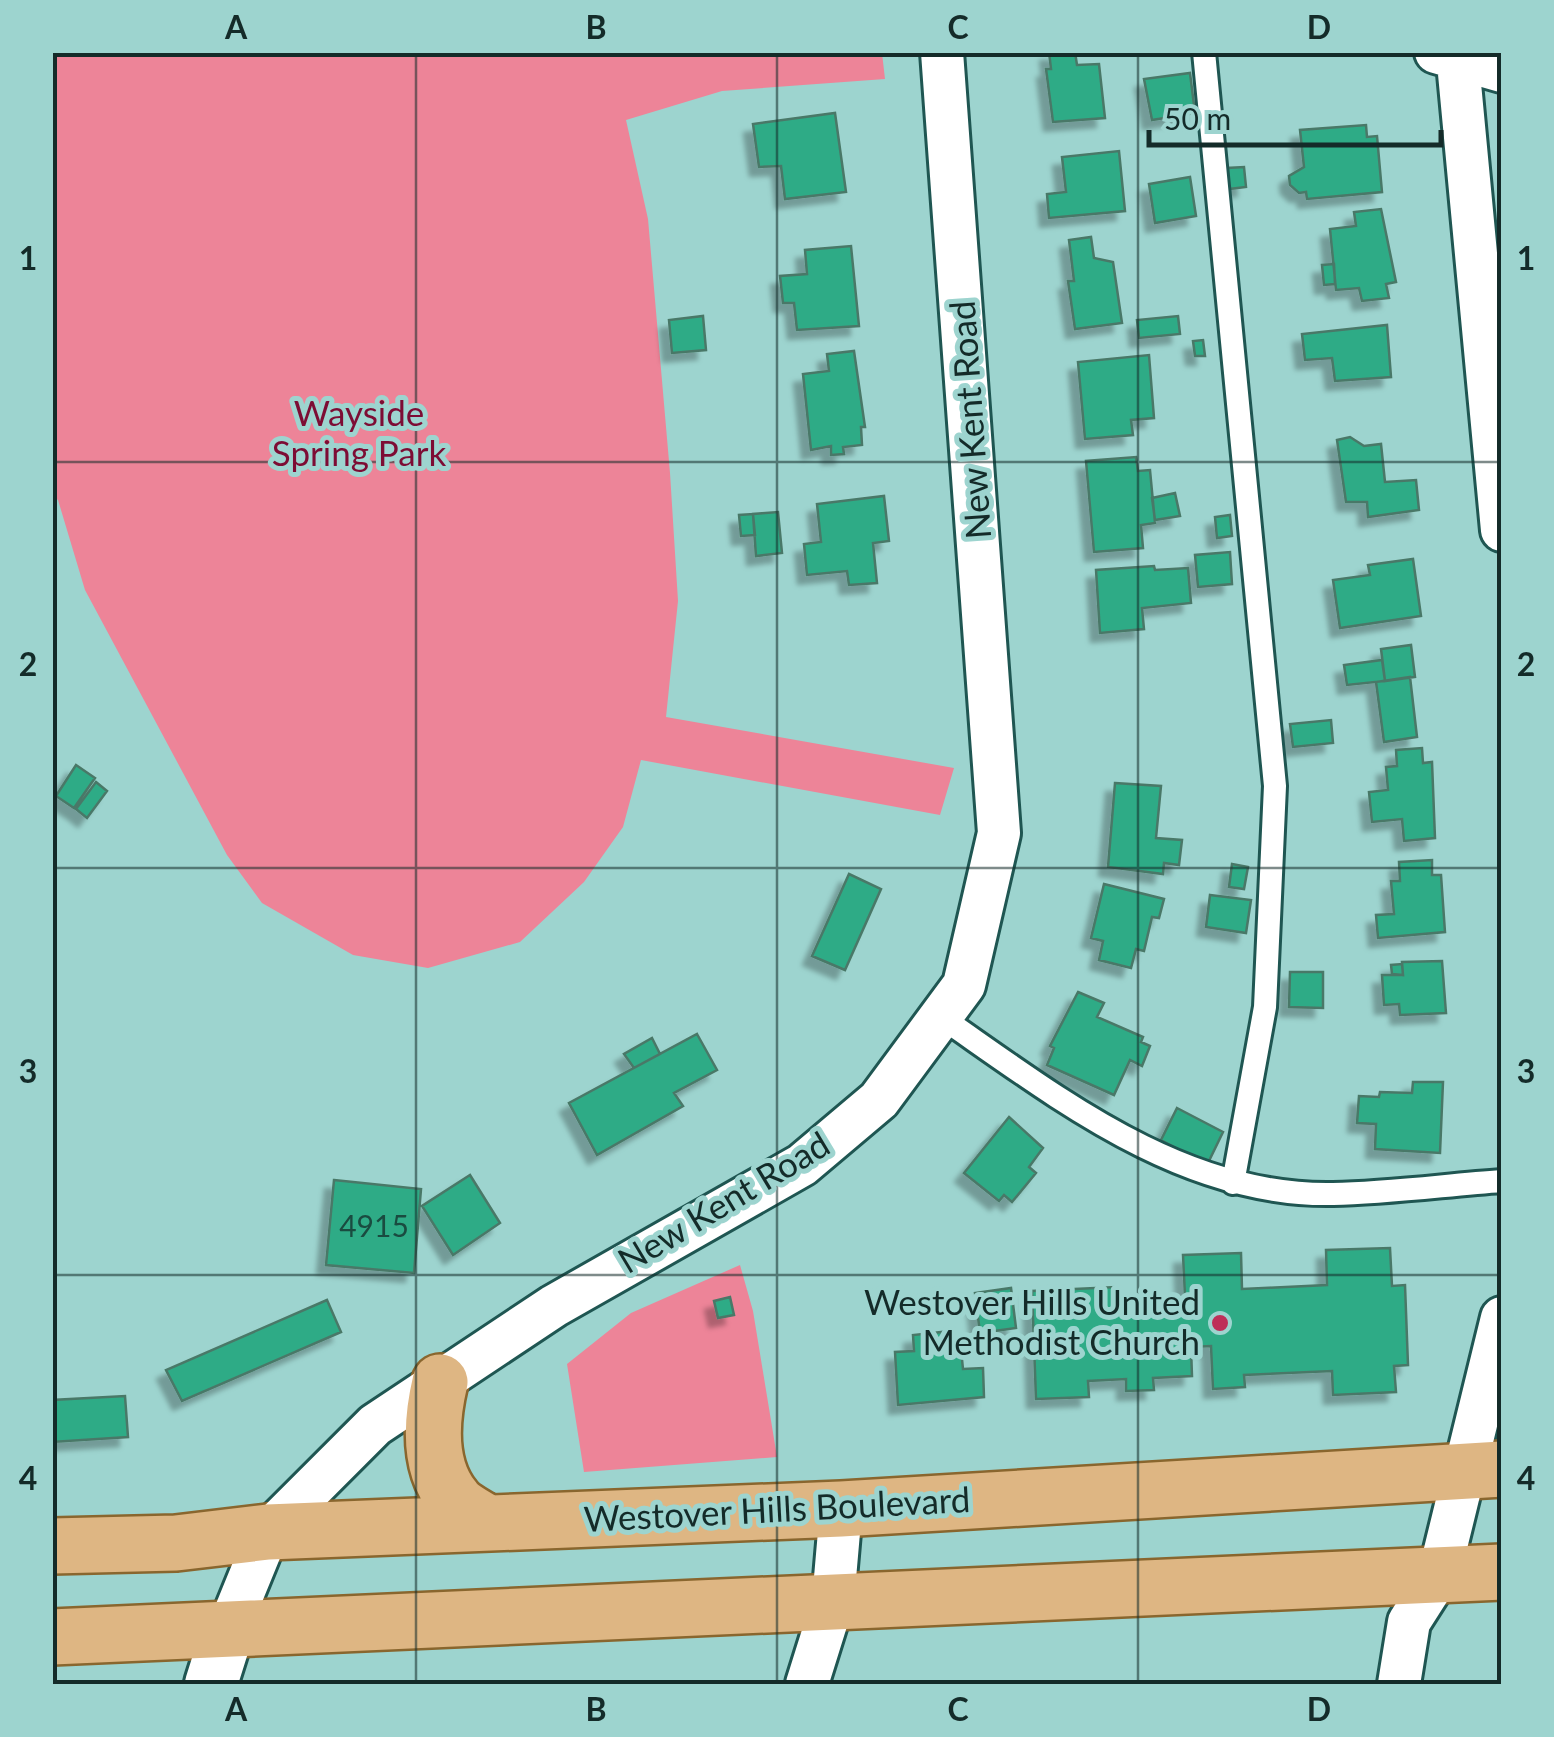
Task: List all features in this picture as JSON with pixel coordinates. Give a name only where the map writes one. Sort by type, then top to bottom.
[{"type":"main road","points":[[440,1382],[431,1418],[435,1456],[454,1499],[486,1523]]},
{"type":"main road","name":"Westover Hills Boulevard","points":[[52,1546],[176,1543],[268,1532],[841,1509],[1482,1470]]},
{"type":"main road","points":[[52,1637],[1502,1572]]},
{"type":"street","name":"New Kent Road","points":[[211,1684],[228,1630],[268,1532],[375,1426],[554,1306],[802,1165],[879,1100],[964,986],[999,833],[942,52]]},
{"type":"street","points":[[1502,72],[1450,54],[1502,530]]},
{"type":"street","points":[[1399,1684],[1409,1622],[1439,1575],[1482,1470],[1502,1318]]},
{"type":"street","points":[[807,1684],[833,1601],[841,1509]]},
{"type":"lane","points":[[1204,52],[1276,786],[1266,1007],[1233,1182]]},
{"type":"lane","points":[[941,1017],[1038,1085],[1157,1155],[1233,1182],[1330,1194],[1502,1181]]},
{"type":"green space","name":"Wayside Spring Park","points":[[52,53],[882,53],[885,79],[722,91],[626,120],[648,219],[670,473],[678,601],[666,717],[954,768],[940,815],[641,760],[623,827],[584,882],[520,942],[428,968],[353,955],[262,903],[227,855],[85,590],[58,500],[53,496]]},
{"type":"green space","points":[[740,1265],[753,1311],[777,1457],[584,1472],[567,1364],[631,1313]]},
{"type":"building","points":[[1049,52],[1075,52],[1077,65],[1099,64],[1105,118],[1053,122],[1046,69],[1051,69]]},
{"type":"building","points":[[1190,73],[1195,113],[1152,120],[1144,79]]},
{"type":"building","points":[[835,113],[846,192],[785,199],[781,166],[759,167],[753,124]]},
{"type":"building","points":[[1366,125],[1367,137],[1377,136],[1382,192],[1307,199],[1306,192],[1299,193],[1290,185],[1289,176],[1304,167],[1300,130]]},
{"type":"building","points":[[1119,151],[1125,211],[1049,218],[1047,194],[1066,192],[1062,157]]},
{"type":"building","points":[[1244,167],[1246,187],[1229,189],[1227,168]]},
{"type":"building","points":[[1190,177],[1196,216],[1155,223],[1149,184]]},
{"type":"building","points":[[1381,209],[1396,282],[1386,284],[1389,298],[1362,301],[1359,288],[1336,290],[1330,229],[1356,226],[1354,212]]},
{"type":"building","points":[[1091,237],[1094,258],[1113,262],[1122,323],[1075,329],[1068,281],[1074,281],[1069,240]]},
{"type":"building","points":[[851,246],[859,326],[797,330],[794,303],[783,303],[780,276],[807,274],[805,250]]},
{"type":"building","points":[[1334,264],[1335,284],[1324,285],[1322,265]]},
{"type":"building","points":[[703,316],[706,350],[672,353],[669,320]]},
{"type":"building","points":[[1178,316],[1180,334],[1139,338],[1137,320]]},
{"type":"building","points":[[1387,325],[1391,377],[1335,381],[1332,358],[1305,360],[1302,334]]},
{"type":"building","points":[[1203,340],[1205,356],[1195,356],[1193,341]]},
{"type":"building","points":[[854,351],[865,427],[861,427],[862,445],[843,447],[844,454],[831,455],[831,446],[811,450],[803,374],[829,371],[827,354]]},
{"type":"building","points":[[1149,355],[1154,418],[1131,420],[1133,435],[1085,439],[1078,362]]},
{"type":"building","points":[[1350,437],[1364,446],[1381,444],[1385,482],[1416,480],[1419,510],[1368,517],[1367,502],[1346,502],[1337,440]]},
{"type":"building","points":[[1136,457],[1138,471],[1150,470],[1155,523],[1141,525],[1143,548],[1094,552],[1086,461]]},
{"type":"building","points":[[1175,493],[1180,516],[1155,520],[1152,498]]},
{"type":"building","points":[[884,496],[889,541],[873,543],[877,583],[849,585],[847,571],[807,575],[804,544],[821,542],[817,504]]},
{"type":"building","points":[[778,512],[782,553],[756,556],[753,514]]},
{"type":"building","points":[[753,514],[755,535],[741,536],[739,515]]},
{"type":"building","points":[[1230,515],[1232,536],[1217,538],[1215,517]]},
{"type":"building","points":[[1230,552],[1232,584],[1198,587],[1195,555]]},
{"type":"building","points":[[1413,559],[1421,616],[1340,628],[1333,580],[1370,575],[1368,565]]},
{"type":"building","points":[[1154,566],[1155,570],[1188,568],[1191,603],[1142,608],[1144,629],[1100,633],[1096,570]]},
{"type":"building","points":[[1411,645],[1415,677],[1385,681],[1381,649]]},
{"type":"building","points":[[1382,660],[1385,681],[1347,685],[1344,665]]},
{"type":"building","points":[[1410,677],[1417,737],[1384,742],[1376,682]]},
{"type":"building","points":[[1331,720],[1333,743],[1293,747],[1290,724]]},
{"type":"building","points":[[1422,748],[1423,763],[1432,762],[1435,838],[1404,841],[1402,819],[1372,822],[1369,792],[1388,790],[1386,767],[1397,766],[1396,750]]},
{"type":"building","points":[[76,765],[95,778],[74,808],[56,796]]},
{"type":"building","points":[[96,782],[107,791],[87,818],[76,809]]},
{"type":"building","points":[[1115,783],[1161,786],[1156,838],[1182,840],[1179,865],[1164,863],[1163,874],[1108,867]]},
{"type":"building","points":[[1432,860],[1432,875],[1441,875],[1445,932],[1378,938],[1376,915],[1394,914],[1391,881],[1400,881],[1399,862]]},
{"type":"building","points":[[1232,864],[1248,867],[1244,889],[1229,887]]},
{"type":"building","points":[[849,874],[881,889],[845,970],[812,956]]},
{"type":"building","points":[[1104,884],[1164,899],[1159,918],[1152,917],[1144,951],[1136,949],[1131,968],[1099,960],[1103,941],[1091,938]]},
{"type":"building","points":[[1210,895],[1251,900],[1246,933],[1206,927]]},
{"type":"building","points":[[1442,961],[1446,1013],[1400,1015],[1399,1004],[1384,1005],[1382,975],[1403,975],[1402,962]]},
{"type":"building","points":[[1402,964],[1403,975],[1392,974],[1391,965]]},
{"type":"building","points":[[1290,972],[1323,972],[1323,1008],[1289,1007]]},
{"type":"building","points":[[1078,992],[1104,1003],[1097,1017],[1143,1037],[1141,1042],[1150,1046],[1142,1066],[1130,1060],[1114,1095],[1047,1065],[1054,1048],[1050,1046]]},
{"type":"building","points":[[697,1034],[717,1070],[674,1093],[683,1106],[597,1155],[569,1103]]},
{"type":"building","points":[[652,1038],[660,1054],[634,1068],[624,1054]]},
{"type":"building","points":[[1413,1082],[1443,1082],[1440,1153],[1375,1149],[1376,1124],[1357,1123],[1359,1096],[1412,1093]]},
{"type":"building","points":[[1177,1108],[1223,1132],[1207,1165],[1161,1140]]},
{"type":"building","points":[[1009,1117],[1043,1148],[1029,1167],[1036,1173],[1012,1202],[1004,1195],[999,1201],[964,1173]]},
{"type":"building","points":[[470,1175],[500,1223],[453,1255],[422,1206]]},
{"type":"building","points":[[334,1180],[421,1189],[414,1273],[326,1265]]},
{"type":"building","name":"Westover Hills United Methodist Church","points":[[1390,1248],[1392,1286],[1405,1285],[1408,1365],[1394,1366],[1396,1392],[1333,1395],[1332,1371],[1244,1375],[1245,1387],[1213,1389],[1211,1346],[1191,1347],[1192,1376],[1153,1378],[1154,1390],[1126,1391],[1126,1379],[1088,1381],[1089,1397],[1036,1399],[1032,1291],[1116,1287],[1116,1300],[1185,1296],[1183,1255],[1241,1253],[1242,1289],[1327,1285],[1326,1250]]},
{"type":"building","points":[[1011,1288],[1016,1328],[980,1333],[975,1293]]},
{"type":"building","points":[[730,1297],[734,1315],[718,1318],[714,1301]]},
{"type":"building","points":[[327,1300],[341,1332],[182,1401],[166,1370]]},
{"type":"building","points":[[942,1332],[942,1340],[960,1339],[963,1369],[983,1368],[984,1397],[898,1405],[895,1352],[914,1351],[913,1335]]},
{"type":"building","points":[[125,1396],[128,1437],[52,1442],[52,1400]]},
{"type":"place","name":"Westover Hills United Methodist Church","points":[[1220,1323]]}]
